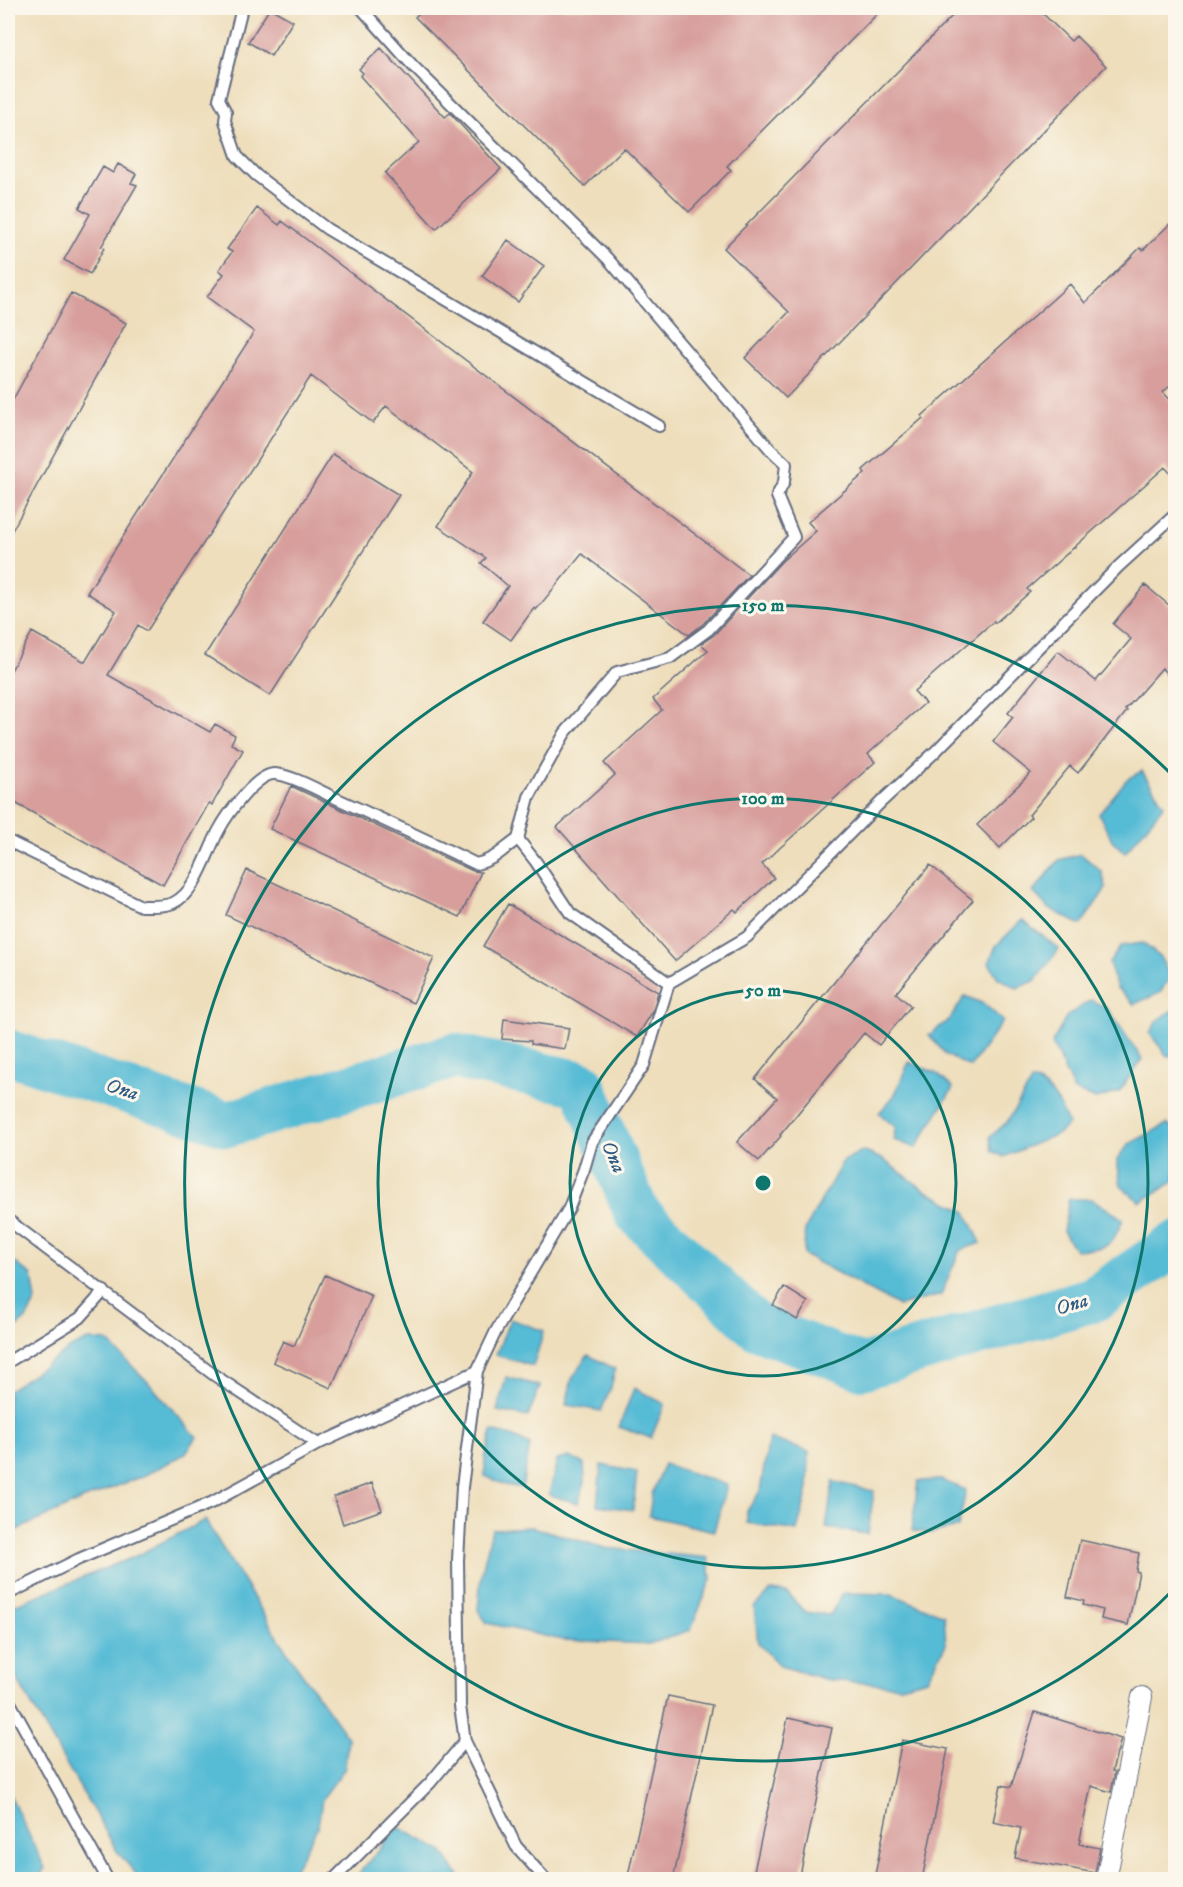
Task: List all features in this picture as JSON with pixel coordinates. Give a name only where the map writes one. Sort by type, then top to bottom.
[{"type":"street","points":[[1106,1880],[1142,1697]]},
{"type":"lane","points":[[242,8],[219,99],[226,112],[225,121],[237,156],[256,175],[327,229],[658,426]]},
{"type":"lane","points":[[8,841],[141,906],[173,903],[194,882],[219,830],[234,808],[262,778],[274,774],[318,790],[476,864],[493,860],[518,839],[528,797],[565,733],[617,672],[669,658],[708,630],[794,537],[777,496],[784,482],[786,464],[770,449],[608,260],[413,66],[362,8]]},
{"type":"lane","points":[[546,1880],[516,1846],[465,1741],[460,1706],[458,1560],[462,1487],[477,1371],[496,1331],[568,1208],[592,1142],[644,1065],[669,983],[747,937],[1119,566],[1176,514]]},
{"type":"lane","points":[[518,839],[570,913],[669,983]]},
{"type":"lane","points":[[8,1220],[214,1375],[318,1444]]},
{"type":"lane","points":[[8,1362],[80,1318],[104,1291]]},
{"type":"lane","points":[[8,1594],[78,1559],[213,1502],[318,1444],[477,1371]]},
{"type":"lane","points":[[8,1699],[108,1880]]},
{"type":"lane","points":[[333,1880],[430,1783],[465,1741]]},
{"type":"water","points":[[1142,771],[1164,805],[1125,853],[1112,840],[1099,814],[1127,779]]},
{"type":"water","points":[[1081,854],[1102,872],[1106,888],[1081,925],[1048,908],[1033,892],[1059,860]]},
{"type":"water","points":[[1022,920],[1059,949],[1035,981],[1017,988],[998,978],[989,963],[996,946]]},
{"type":"water","points":[[1143,943],[1160,957],[1170,977],[1160,993],[1134,1004],[1117,988],[1109,963],[1121,946]]},
{"type":"water","points":[[965,996],[984,1004],[1003,1021],[970,1067],[946,1055],[929,1035],[950,1019]]},
{"type":"water","points":[[1091,1000],[1108,1009],[1142,1059],[1119,1092],[1096,1099],[1074,1091],[1052,1043],[1067,1016]]},
{"type":"water","points":[[1175,1008],[1175,1055],[1167,1056],[1150,1034],[1156,1022]]},
{"type":"water","points":[[909,1062],[936,1073],[953,1088],[916,1148],[894,1140],[895,1127],[879,1113],[894,1096]]},
{"type":"water","points":[[1032,1081],[1050,1092],[1059,1104],[1068,1124],[1060,1133],[1004,1157],[992,1151],[990,1137],[1007,1122]]},
{"type":"water","points":[[1167,1124],[1175,1130],[1175,1181],[1140,1202],[1121,1186],[1117,1160],[1129,1144]]},
{"type":"water","points":[[862,1151],[882,1159],[925,1190],[966,1212],[981,1243],[960,1250],[941,1295],[899,1306],[804,1255],[805,1230],[843,1161]]},
{"type":"water","points":[[1069,1199],[1092,1199],[1123,1219],[1111,1242],[1094,1249],[1075,1250],[1063,1231]]},
{"type":"water","points":[[8,1257],[32,1276],[36,1301],[26,1319],[8,1335]]},
{"type":"water","points":[[510,1319],[544,1331],[533,1366],[496,1355]]},
{"type":"water","points":[[88,1340],[107,1341],[147,1381],[197,1437],[185,1454],[145,1475],[82,1500],[8,1534],[8,1391],[71,1348]]},
{"type":"water","points":[[588,1355],[615,1369],[611,1388],[601,1411],[566,1405],[572,1379]]},
{"type":"water","points":[[506,1377],[540,1386],[528,1417],[497,1411]]},
{"type":"water","points":[[634,1388],[665,1404],[651,1438],[619,1427]]},
{"type":"water","points":[[492,1431],[512,1436],[530,1445],[522,1488],[505,1485],[485,1476],[485,1458]]},
{"type":"water","points":[[769,1438],[809,1452],[808,1489],[797,1531],[747,1523],[747,1511],[760,1491]]},
{"type":"water","points":[[569,1457],[584,1464],[585,1482],[578,1503],[549,1495],[557,1460]]},
{"type":"water","points":[[664,1464],[727,1485],[714,1531],[649,1516],[652,1494]]},
{"type":"water","points":[[601,1465],[637,1472],[633,1510],[597,1505]]},
{"type":"water","points":[[941,1480],[966,1490],[958,1527],[931,1533],[912,1531],[918,1481]]},
{"type":"water","points":[[833,1482],[874,1491],[868,1534],[826,1528]]},
{"type":"water","points":[[205,1520],[291,1658],[348,1738],[345,1768],[322,1799],[318,1826],[289,1879],[140,1879],[117,1851],[8,1664],[9,1607],[134,1557]]},
{"type":"water","points":[[533,1527],[605,1548],[708,1558],[711,1579],[691,1630],[649,1644],[563,1640],[487,1623],[478,1610],[481,1576],[492,1529]]},
{"type":"water","points":[[771,1591],[787,1593],[805,1612],[830,1615],[843,1593],[891,1594],[944,1615],[946,1644],[927,1679],[901,1686],[828,1680],[780,1666],[758,1643],[754,1607]]},
{"type":"water","points":[[8,1791],[45,1868],[38,1879],[8,1879]]},
{"type":"water","points":[[398,1827],[442,1851],[461,1879],[354,1879]]},
{"type":"building","points":[[270,8],[293,21],[271,56],[248,42]]},
{"type":"building","points":[[425,8],[883,8],[727,166],[731,170],[689,212],[624,148],[585,186],[415,17]]},
{"type":"building","points":[[960,8],[1037,8],[1071,41],[1076,36],[1106,66],[786,398],[745,358],[789,312],[724,248]]},
{"type":"building","points":[[381,48],[445,117],[450,113],[501,169],[436,229],[385,173],[419,142],[360,76],[363,73],[359,69]]},
{"type":"building","points":[[118,164],[136,174],[131,183],[137,185],[101,247],[104,248],[90,274],[64,260],[90,214],[79,208],[103,167],[113,173]]},
{"type":"building","points":[[257,208],[279,225],[282,221],[749,575],[703,624],[689,635],[582,554],[536,610],[534,608],[511,640],[483,621],[508,586],[481,563],[486,558],[438,526],[473,472],[386,406],[373,423],[311,376],[147,631],[138,625],[108,675],[210,732],[215,724],[235,735],[231,744],[243,750],[212,805],[209,803],[163,885],[8,799],[8,676],[32,632],[85,662],[116,611],[87,593],[254,332],[207,297],[224,274],[219,270],[232,252],[227,249]]},
{"type":"building","points":[[1176,218],[1176,381],[1163,392],[1176,406],[1176,480],[1165,467],[1027,589],[1030,592],[914,691],[925,703],[868,754],[875,762],[762,864],[774,878],[737,912],[734,909],[675,961],[557,827],[615,775],[604,763],[662,710],[653,699],[708,650],[701,644],[714,635],[782,561],[816,531],[808,522],[865,473],[863,470],[1070,284],[1085,303],[1140,248],[1143,250]]},
{"type":"building","points":[[508,240],[544,266],[518,302],[482,276]]},
{"type":"building","points":[[71,293],[126,323],[8,538],[8,409]]},
{"type":"building","points":[[333,454],[399,495],[270,696],[205,655]]},
{"type":"building","points":[[1145,585],[1176,611],[1176,687],[1162,668],[1125,710],[1127,711],[1078,773],[1070,766],[1029,815],[1031,817],[1000,848],[977,825],[1031,773],[993,742],[1013,717],[1008,713],[1058,651],[1096,681],[1131,639],[1113,624]]},
{"type":"building","points":[[291,786],[473,871],[481,872],[460,917],[270,829]]},
{"type":"building","points":[[930,865],[973,900],[896,993],[911,1006],[879,1045],[864,1033],[759,1161],[737,1142],[777,1098],[755,1079]]},
{"type":"building","points":[[247,870],[434,958],[413,1003],[226,915]]},
{"type":"building","points":[[508,904],[658,992],[653,1011],[637,1037],[483,946]]},
{"type":"building","points":[[504,1019],[569,1028],[565,1049],[531,1044],[531,1041],[502,1039]]},
{"type":"building","points":[[325,1275],[372,1296],[331,1388],[273,1362],[283,1341],[294,1346]]},
{"type":"building","points":[[784,1287],[808,1302],[797,1320],[773,1305]]},
{"type":"building","points":[[372,1483],[382,1510],[343,1524],[334,1497]]},
{"type":"building","points":[[1080,1540],[1139,1553],[1136,1571],[1139,1572],[1128,1625],[1101,1619],[1103,1610],[1083,1605],[1084,1601],[1067,1597]]},
{"type":"building","points":[[668,1696],[712,1705],[673,1880],[627,1880]]},
{"type":"building","points":[[1035,1712],[1121,1739],[1112,1771],[1115,1772],[1111,1792],[1091,1786],[1079,1844],[1100,1848],[1095,1873],[1015,1858],[1021,1828],[993,1822],[1001,1785],[1011,1787]]},
{"type":"building","points":[[788,1718],[832,1728],[799,1880],[752,1880]]},
{"type":"building","points":[[902,1740],[948,1749],[922,1880],[874,1880]]},
{"type":"waterway","name":"Ona","points":[[8,1052],[228,1124],[454,1056],[582,1084],[637,1213],[757,1327],[862,1367],[1094,1299],[1176,1244]]}]
